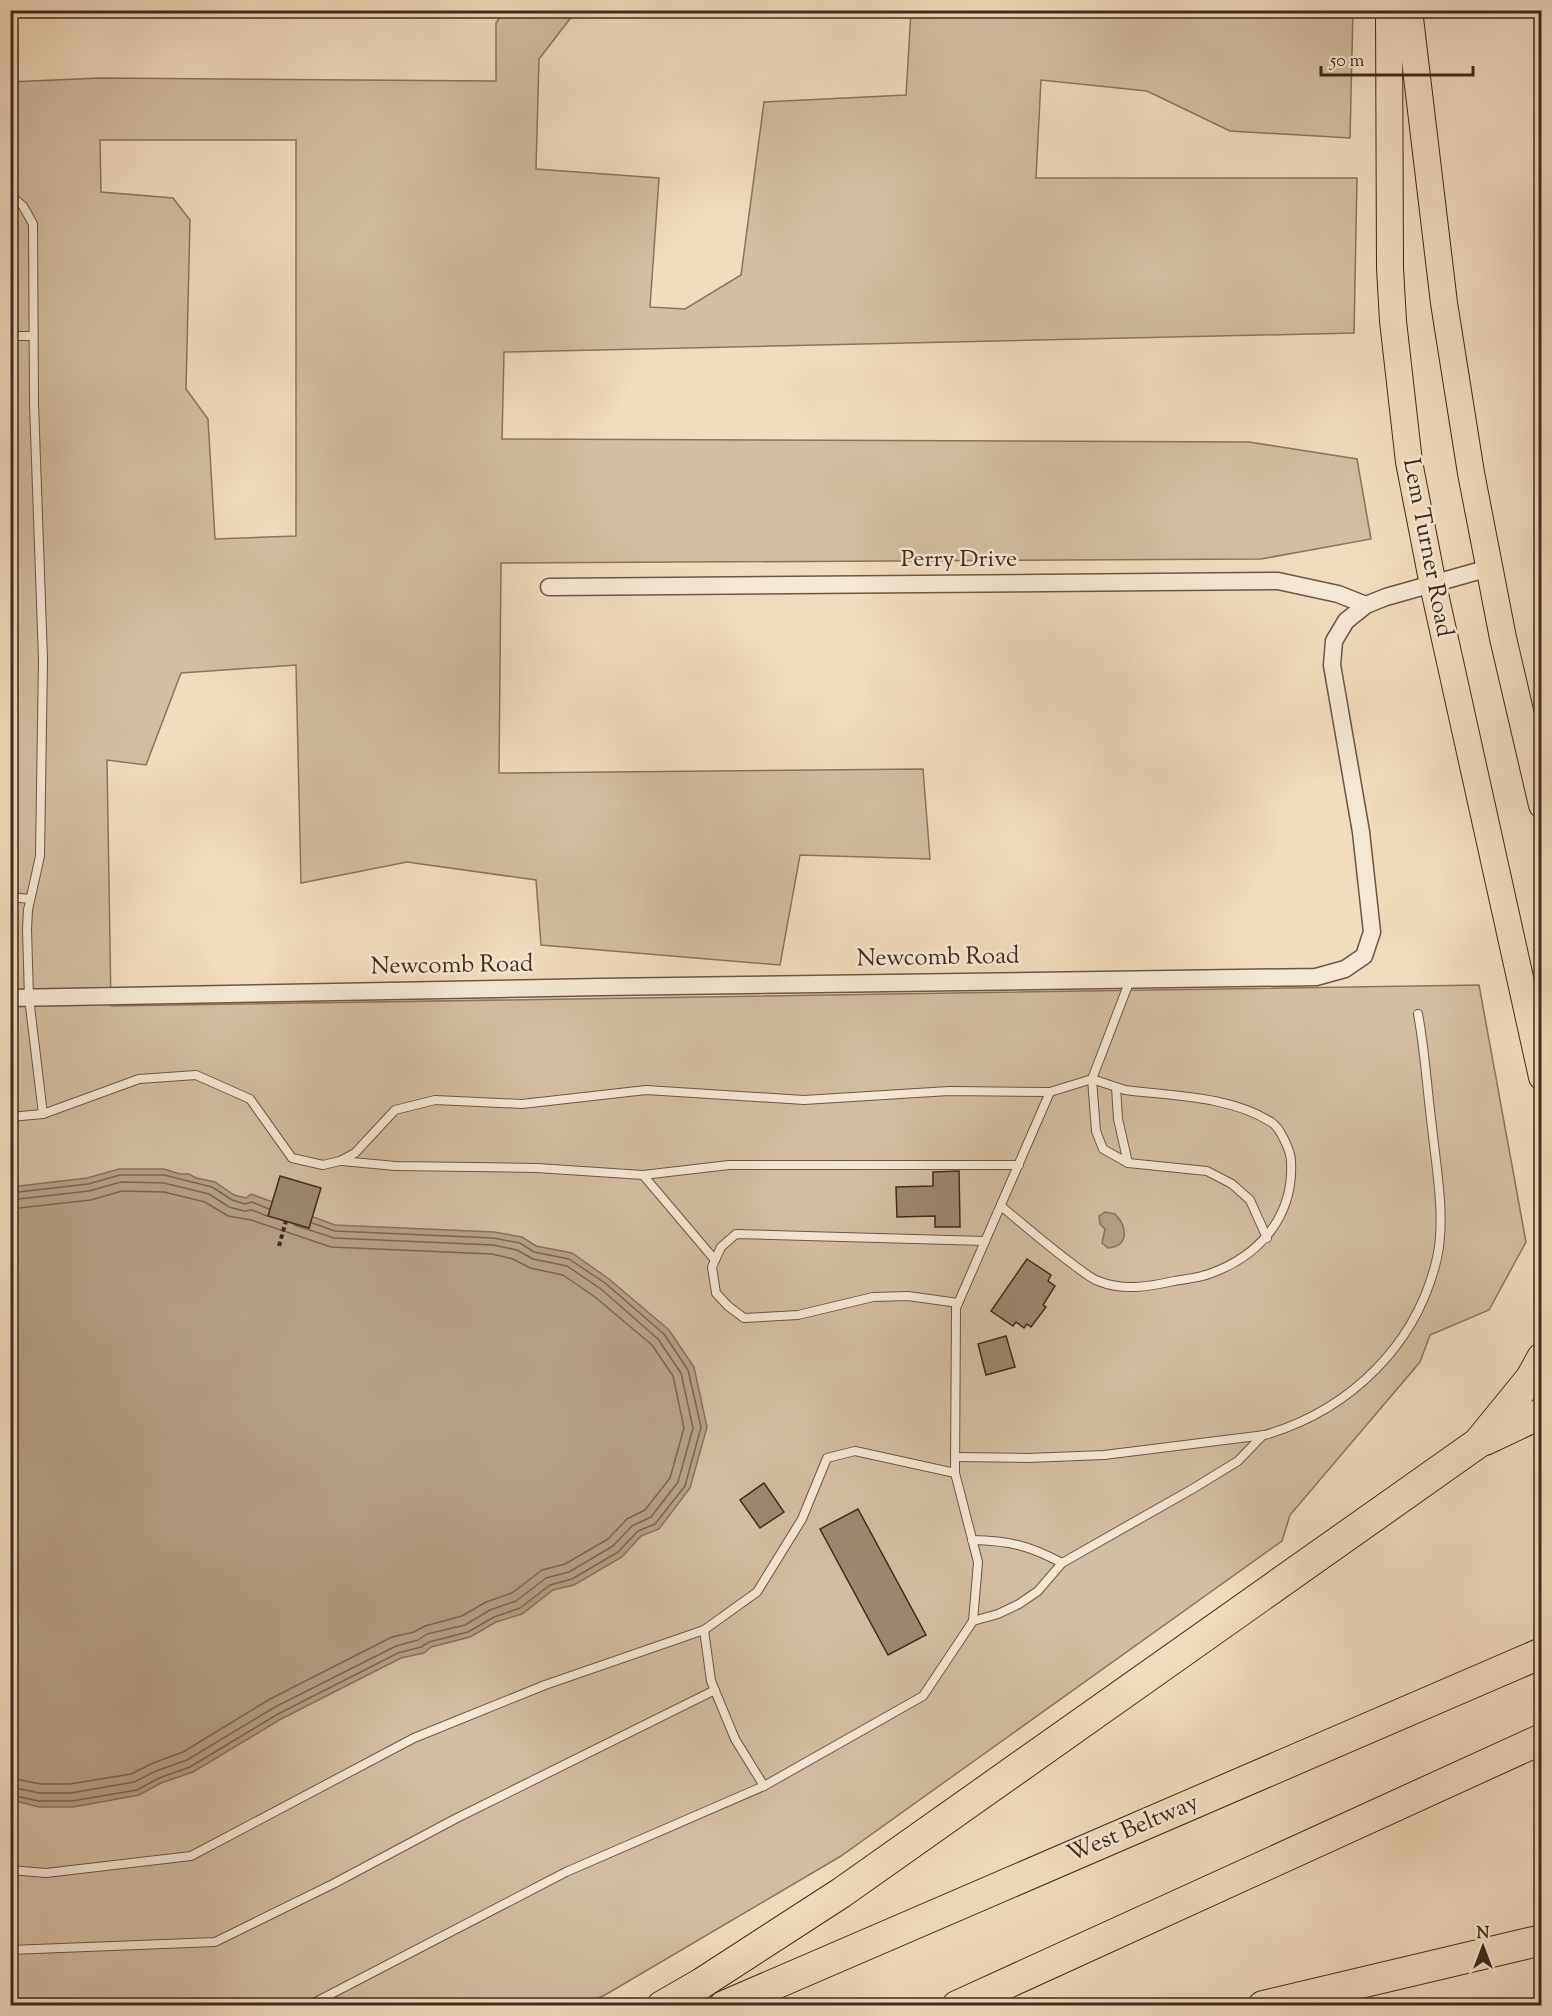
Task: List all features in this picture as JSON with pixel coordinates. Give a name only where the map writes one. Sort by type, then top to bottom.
[{"type":"highway","points":[[1478,1443],[1531,1378],[1542,1358]]},
{"type":"highway","points":[[662,2006],[702,1983],[841,1893],[1478,1443],[1542,1413]]},
{"type":"highway","name":"West Beltway","points":[[724,2006],[1542,1653]]},
{"type":"highway","points":[[957,2006],[1542,1739]]},
{"type":"highway","points":[[1263,2006],[1536,1943]]},
{"type":"main road","name":"Lem Turner Road","points":[[1389,10],[1390,268],[1393,321],[1409,462],[1433,585],[1542,1077]]},
{"type":"main road","points":[[1408,10],[1444,303],[1488,568],[1542,805]]},
{"type":"street","name":"Newcomb Road","points":[[10,998],[1316,976],[1345,969],[1364,956],[1372,932],[1361,832],[1332,665],[1334,640],[1346,621],[1366,605],[1386,597],[1488,568]]},
{"type":"street","name":"Perry Drive","points":[[549,587],[1278,581],[1338,594],[1366,605]]},
{"type":"lane","points":[[10,195],[23,206],[33,225],[33,336],[43,659],[40,856],[30,899],[27,929],[29,998],[43,1114]]},
{"type":"lane","points":[[10,336],[33,336]]},
{"type":"lane","points":[[10,897],[30,899]]},
{"type":"lane","points":[[1130,980],[1092,1079],[1096,1131],[1103,1149],[1128,1163],[1207,1171],[1232,1184],[1250,1200],[1267,1238]]},
{"type":"lane","points":[[955,1457],[1028,1458],[1104,1455],[1263,1436],[1287,1429],[1312,1416],[1369,1377],[1401,1341],[1428,1286],[1437,1257],[1440,1207],[1438,1170],[1418,1014]]},
{"type":"lane","points":[[10,1117],[43,1114],[139,1079],[196,1075],[250,1099],[292,1158],[323,1165],[340,1161],[355,1153],[395,1110],[435,1100],[522,1104],[646,1090],[804,1100],[949,1092],[1050,1092],[1092,1079],[1116,1087],[1236,1107],[1274,1123],[1291,1153],[1292,1181],[1279,1219],[1267,1238],[1242,1258],[1209,1274],[1149,1287],[1122,1288],[1096,1281],[1061,1256],[1000,1206]]},
{"type":"lane","points":[[1116,1087],[1118,1119],[1128,1163]]},
{"type":"lane","points":[[308,2006],[566,1872],[764,1785],[923,1696],[973,1621],[978,1562],[955,1473],[956,1308],[1050,1092]]},
{"type":"lane","points":[[340,1161],[395,1166],[537,1168],[643,1175],[729,1165],[1018,1165]]},
{"type":"lane","points":[[643,1175],[715,1260]]},
{"type":"lane","points":[[958,1303],[908,1296],[873,1297],[798,1315],[744,1318],[728,1306],[717,1293],[712,1267],[721,1247],[736,1234],[986,1241]]},
{"type":"lane","points":[[973,1621],[998,1614],[1019,1604],[1038,1591],[1062,1563],[1229,1466],[1251,1450],[1263,1436]]},
{"type":"lane","points":[[10,1870],[46,1873],[191,1856],[414,1738],[545,1685],[704,1630],[757,1592],[802,1519],[827,1458],[855,1451],[955,1473]]},
{"type":"lane","points":[[972,1540],[1004,1540],[1042,1552],[1062,1563]]},
{"type":"lane","points":[[704,1630],[711,1681],[735,1739],[764,1785]]},
{"type":"lane","points":[[10,1950],[215,1942],[333,1884],[455,1819],[715,1690]]},
{"type":"path","points":[[279,1246],[286,1221]]},
{"type":"shaded area","points":[[504,11],[576,11],[539,59],[536,169],[659,178],[650,307],[685,309],[741,275],[764,102],[906,95],[911,11],[1353,11],[1350,138],[1230,131],[1147,91],[1041,80],[1036,178],[1357,178],[1354,333],[504,352],[502,439],[1249,442],[1357,459],[1371,539],[1261,559],[501,563],[499,773],[923,769],[930,859],[800,855],[780,965],[541,945],[536,880],[407,862],[301,883],[296,665],[181,673],[146,765],[107,760],[111,1006],[1479,985],[1526,1242],[1489,1310],[1430,1335],[1420,1362],[1290,1515],[1282,1541],[841,1856],[605,1995],[583,2005],[11,2005],[10,82],[100,78],[496,81],[496,23]],"holes":[[[100,140],[296,140],[296,536],[215,539],[208,419],[186,389],[190,220],[173,198],[101,192]]]},
{"type":"water","points":[[119,1169],[164,1169],[189,1174],[215,1182],[234,1195],[246,1198],[251,1194],[335,1225],[494,1232],[522,1237],[536,1246],[572,1253],[609,1279],[669,1330],[694,1367],[707,1427],[690,1488],[659,1529],[641,1536],[622,1557],[574,1585],[553,1590],[522,1614],[496,1622],[470,1637],[431,1647],[424,1653],[401,1658],[281,1719],[193,1772],[161,1783],[139,1795],[73,1807],[39,1807],[11,1800],[11,1187],[87,1178]]},
{"type":"water","points":[[1105,1212],[1115,1214],[1124,1230],[1120,1244],[1108,1248],[1102,1243],[1105,1229],[1100,1224],[1099,1216]]},
{"type":"building","points":[[959,1171],[960,1227],[935,1227],[935,1216],[897,1217],[896,1187],[933,1186],[933,1172]]},
{"type":"building","points":[[280,1176],[321,1188],[309,1228],[268,1216]]},
{"type":"building","points":[[1027,1259],[1051,1275],[1048,1281],[1055,1286],[1043,1305],[1046,1307],[1031,1327],[1027,1324],[1024,1328],[1016,1322],[1013,1326],[991,1311]]},
{"type":"building","points":[[1006,1336],[1015,1367],[986,1375],[978,1344]]},
{"type":"building","points":[[764,1483],[784,1512],[760,1528],[740,1500]]},
{"type":"building","points":[[858,1509],[926,1635],[888,1655],[820,1529]]}]
